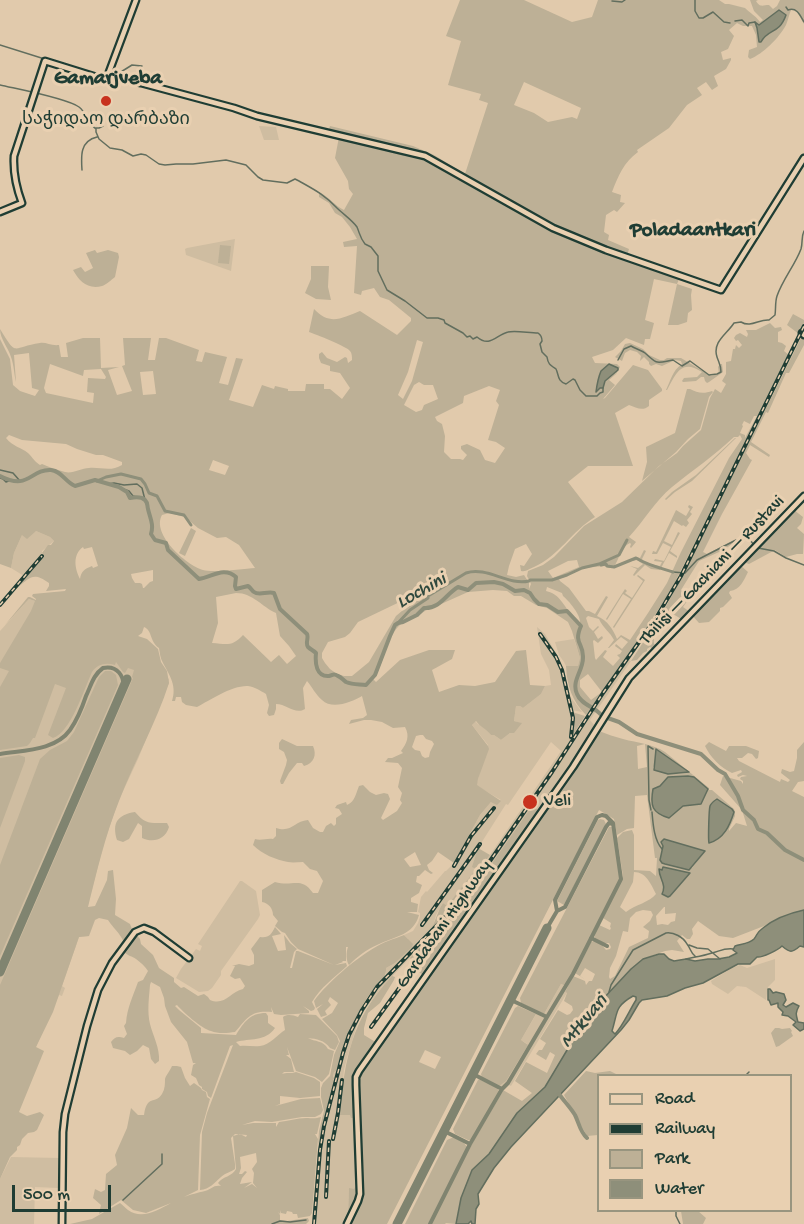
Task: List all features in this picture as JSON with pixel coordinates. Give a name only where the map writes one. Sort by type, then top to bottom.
[{"type":"street","points":[[0,212],[22,203],[16,186],[14,156],[45,61],[106,80],[136,0]]},
{"type":"street","points":[[108,76],[257,116],[425,156],[554,228],[606,250],[721,290],[804,158]]},
{"type":"street","name":"Tbilisi — Gachiani — Rustavi","points":[[641,665],[804,496]]},
{"type":"street","name":"Gardabani Highway","points":[[347,1224],[360,1194],[356,1077],[573,767],[623,687],[641,665]]},
{"type":"street","points":[[62,1224],[63,1132],[66,1104],[87,1026],[103,979],[135,932],[144,928],[154,932],[189,958]]},
{"type":"shaded area","points":[[259,126],[276,127],[279,140],[264,140]]},
{"type":"shaded area","points":[[235,239],[231,271],[186,255],[185,249],[187,248]]},
{"type":"shaded area","points":[[36,531],[54,541],[42,551],[44,555],[0,607],[0,604],[24,576],[11,568],[14,553],[22,535]]},
{"type":"shaded area","points":[[37,598],[113,632],[169,679],[169,683],[118,802],[104,843],[85,916],[89,936],[79,937],[62,986],[65,988],[62,996],[59,995],[36,1047],[0,1142],[0,631],[29,599],[35,601]]},
{"type":"shaded area","points":[[537,627],[545,634],[560,660],[569,695],[582,712],[572,710],[572,736],[627,659],[631,661],[590,720],[594,725],[589,740],[540,811],[532,806],[469,896],[426,944],[422,945],[382,987],[364,1011],[357,1025],[344,1070],[339,1115],[355,1117],[357,1184],[354,1190],[349,1189],[348,1216],[344,1224],[313,1224],[319,1146],[334,1071],[336,1071],[348,1034],[368,997],[386,976],[386,968],[395,963],[408,939],[404,935],[413,931],[418,923],[421,897],[454,863],[480,815],[491,802],[501,800],[477,786],[488,745],[472,725],[475,721],[491,735],[501,740],[521,723],[514,721],[516,706],[523,708],[541,694],[545,686],[551,685],[549,670],[541,654]],"holes":[[[551,742],[561,751],[490,855],[433,926],[443,903],[447,907],[476,869],[478,848],[506,804],[508,805]]]},
{"type":"shaded area","points":[[574,639],[580,658],[578,666],[566,666],[555,642]]},
{"type":"shaded area","points":[[240,881],[256,891],[260,915],[221,971],[221,975],[212,988],[199,992],[176,978],[196,949],[200,951],[202,946],[198,944]]},
{"type":"shaded area","points":[[775,959],[775,980],[768,987],[766,1000],[746,987],[737,986],[728,994],[712,984],[711,981],[732,968],[740,965],[747,968]]},
{"type":"shaded area","points":[[561,984],[567,987],[565,992],[567,993],[511,1086],[509,1085],[503,1091],[478,1080],[481,1074],[527,1044],[521,1040],[538,1011],[544,1014]]},
{"type":"shaded area","points":[[11,1157],[60,1158],[58,1188],[35,1187],[34,1224],[0,1224],[0,1179]]},
{"type":"green space","points":[[460,0],[524,0],[572,22],[592,17],[598,0],[719,0],[725,4],[745,8],[760,22],[763,20],[754,11],[750,0],[758,0],[756,1],[759,5],[769,5],[773,9],[780,0],[804,0],[804,24],[796,10],[791,10],[786,25],[779,35],[770,45],[750,59],[749,50],[757,47],[756,35],[752,26],[737,23],[729,30],[734,36],[728,49],[721,52],[723,60],[731,58],[731,60],[726,69],[714,76],[718,86],[712,90],[706,82],[697,88],[702,95],[687,105],[669,128],[637,150],[638,152],[625,165],[612,192],[621,195],[620,202],[625,203],[617,212],[614,210],[606,215],[604,232],[609,235],[608,240],[629,249],[627,256],[548,224],[429,157],[328,132],[330,126],[413,146],[434,155],[465,174],[488,103],[479,100],[481,94],[448,85],[461,41],[446,36]],"holes":[[[779,11],[786,15],[784,20],[759,41],[756,23],[759,25]],[[524,82],[581,108],[577,119],[572,117],[548,122],[514,105]]]},
{"type":"green space","points":[[339,137],[424,158],[554,230],[680,277],[677,284],[654,279],[645,320],[654,323],[650,339],[645,339],[644,345],[626,338],[613,350],[592,357],[595,363],[617,364],[620,367],[616,374],[609,380],[615,385],[603,399],[633,365],[648,370],[662,391],[649,400],[649,406],[644,409],[629,405],[615,413],[633,466],[588,466],[568,482],[595,517],[579,529],[551,557],[526,571],[521,571],[520,565],[524,566],[532,554],[526,544],[515,549],[507,575],[516,577],[524,575],[529,583],[529,589],[531,584],[527,576],[528,571],[543,565],[554,557],[584,526],[622,502],[701,430],[710,398],[715,389],[721,393],[726,384],[722,381],[726,374],[726,362],[731,361],[736,345],[739,348],[742,345],[734,338],[736,335],[740,333],[747,337],[746,330],[756,330],[770,323],[775,328],[781,327],[782,330],[778,332],[778,342],[786,346],[784,351],[789,355],[672,588],[627,659],[586,715],[574,699],[568,680],[566,666],[578,666],[580,658],[568,622],[547,608],[536,605],[521,596],[514,596],[507,591],[468,592],[425,611],[396,629],[373,679],[376,682],[400,660],[429,650],[455,650],[452,659],[432,670],[439,692],[459,685],[475,686],[495,682],[516,651],[526,650],[530,685],[545,686],[541,694],[523,708],[516,706],[514,721],[522,723],[514,733],[510,733],[501,740],[491,735],[476,721],[472,725],[489,749],[477,785],[501,801],[497,805],[491,802],[480,815],[454,863],[438,852],[427,865],[433,873],[425,870],[417,876],[416,882],[422,885],[419,893],[411,898],[411,902],[418,904],[417,912],[407,912],[419,915],[412,927],[370,949],[349,965],[348,947],[346,947],[346,961],[335,965],[346,963],[347,966],[315,997],[312,1002],[314,1010],[311,1011],[303,1006],[309,1013],[274,1014],[271,1007],[272,1012],[254,1013],[243,1022],[235,1032],[220,1033],[207,1030],[177,1005],[175,1006],[201,1028],[201,1033],[236,1035],[248,1019],[266,1013],[268,1023],[275,1028],[262,1038],[236,1042],[240,1046],[260,1046],[270,1042],[285,1030],[283,1017],[288,1015],[298,1017],[300,1014],[316,1015],[337,1036],[339,1042],[335,1050],[320,1040],[308,1038],[334,1051],[329,1074],[322,1082],[315,1077],[296,1071],[287,1047],[289,1055],[286,1055],[291,1059],[294,1072],[282,1074],[296,1072],[314,1078],[320,1082],[320,1096],[300,1098],[280,1096],[280,1104],[275,1106],[301,1099],[320,1098],[323,1110],[321,1114],[315,1117],[272,1122],[255,1121],[242,1125],[276,1123],[276,1127],[279,1122],[321,1117],[317,1134],[315,1134],[318,1139],[312,1213],[310,1216],[298,1218],[297,1214],[292,1212],[287,1211],[286,1214],[281,1213],[281,1210],[280,1214],[278,1212],[280,1220],[308,1218],[309,1221],[306,1224],[70,1224],[92,1219],[120,1203],[133,1213],[144,1214],[171,1203],[146,1213],[133,1210],[121,1200],[99,1214],[101,1205],[93,1198],[95,1189],[101,1192],[105,1190],[106,1174],[117,1165],[115,1155],[127,1128],[131,1108],[138,1115],[144,1115],[147,1104],[162,1094],[166,1077],[172,1066],[181,1067],[190,1086],[194,1083],[202,1090],[206,1092],[207,1097],[210,1099],[200,1135],[198,1190],[184,1197],[221,1186],[218,1183],[236,1169],[233,1136],[231,1138],[235,1169],[209,1187],[200,1190],[202,1132],[233,1045],[230,1046],[211,1098],[196,1078],[191,1075],[193,1065],[196,1063],[193,1063],[187,1042],[171,1022],[160,987],[151,982],[150,1024],[159,1061],[155,1064],[151,1059],[149,1048],[143,1045],[130,1055],[113,1048],[111,1042],[114,1039],[124,1038],[127,1034],[124,1026],[130,1002],[138,982],[143,980],[148,971],[139,961],[124,952],[122,939],[108,920],[99,918],[95,920],[89,936],[79,937],[53,1012],[36,1047],[44,1051],[19,1112],[27,1116],[40,1112],[44,1115],[37,1130],[28,1133],[22,1139],[17,1150],[10,1157],[0,1179],[0,985],[133,678],[134,670],[128,668],[125,673],[116,662],[115,665],[105,664],[96,667],[66,728],[53,738],[48,735],[66,688],[55,684],[35,738],[27,746],[0,750],[0,687],[9,671],[0,668],[0,663],[35,601],[29,599],[5,625],[28,597],[36,600],[33,594],[65,591],[66,589],[46,591],[49,583],[36,577],[32,577],[17,588],[44,555],[42,553],[48,545],[54,541],[36,531],[27,539],[22,535],[14,553],[11,568],[0,564],[0,339],[10,359],[13,385],[20,391],[35,396],[39,390],[32,388],[29,353],[14,355],[16,382],[10,353],[0,329],[13,347],[19,348],[42,343],[59,345],[61,357],[68,357],[66,343],[83,338],[100,338],[101,368],[119,367],[108,370],[117,395],[132,391],[122,366],[125,365],[123,338],[151,338],[148,360],[155,360],[159,338],[166,338],[199,350],[196,361],[202,362],[205,352],[227,357],[219,383],[228,385],[236,358],[243,359],[229,400],[253,407],[262,385],[274,389],[275,386],[288,389],[288,391],[305,391],[306,384],[324,384],[324,389],[330,389],[342,399],[350,388],[340,373],[330,371],[330,366],[321,363],[319,354],[322,352],[327,358],[337,362],[345,357],[348,363],[352,360],[352,354],[344,347],[309,332],[314,309],[331,319],[342,318],[360,311],[397,335],[411,321],[411,318],[389,300],[380,297],[374,288],[362,291],[361,295],[354,293],[357,246],[344,247],[343,242],[357,239],[342,217],[335,213],[329,203],[319,197],[319,192],[344,210],[353,194],[335,158]],"holes":[[[417,340],[423,342],[412,381],[403,399],[398,395],[408,372]],[[50,364],[83,376],[84,370],[101,369],[106,377],[105,379],[88,378],[87,392],[94,393],[93,403],[46,393],[44,388]],[[609,365],[616,373],[596,391],[601,371]],[[153,371],[156,394],[143,395],[140,372]],[[419,382],[424,385],[433,385],[438,399],[424,405],[422,410],[416,412],[404,405],[414,385]],[[489,386],[500,390],[496,401],[499,405],[488,440],[505,448],[495,463],[485,460],[480,450],[467,444],[461,446],[467,455],[463,460],[451,459],[444,452],[445,436],[442,424],[435,417],[463,403],[464,396]],[[754,416],[757,416],[745,438],[745,435],[740,433],[744,421],[750,424]],[[9,435],[22,440],[66,444],[122,462],[122,465],[106,469],[89,468],[65,472],[40,465],[23,449],[6,438]],[[740,435],[742,439],[729,458],[667,583],[630,640],[621,635],[617,639],[610,626],[597,616],[608,597],[606,596],[595,614],[586,611],[569,588],[559,579],[584,568],[614,567],[624,547],[630,543],[631,548],[636,542],[629,537],[660,498],[734,437]],[[213,460],[229,466],[225,475],[209,470]],[[169,513],[185,517],[198,528],[217,538],[226,537],[239,545],[255,568],[207,571],[196,567],[172,548],[161,531],[162,515]],[[83,547],[84,549],[92,547],[98,566],[85,570],[80,579],[76,558]],[[577,560],[579,567],[553,578],[548,571],[568,561]],[[153,570],[153,581],[144,588],[142,584],[135,583],[131,574]],[[547,587],[562,593],[577,612],[580,623],[551,593],[546,591]],[[236,593],[247,595],[276,613],[280,636],[296,656],[287,664],[279,655],[271,662],[243,635],[232,643],[212,643],[218,623],[216,597]],[[408,598],[412,600],[396,616],[369,662],[352,676],[337,674],[322,658],[328,642],[345,637],[358,622]],[[588,616],[599,619],[611,635],[614,640],[608,648],[621,637],[628,642],[622,649],[616,644],[615,646],[622,651],[617,655],[620,658],[613,666],[603,657],[607,651],[605,650],[596,660],[593,641],[598,643],[603,638],[602,636],[598,639],[594,632],[598,626],[593,631],[589,627],[586,618]],[[144,627],[159,648],[161,659],[168,672],[172,681],[174,691],[172,701],[175,701],[176,697],[181,697],[182,702],[186,705],[197,707],[229,690],[248,686],[266,694],[269,716],[274,715],[276,704],[298,711],[305,709],[303,688],[307,681],[326,703],[336,705],[348,703],[362,696],[367,715],[351,720],[349,724],[371,720],[382,722],[393,728],[405,727],[407,730],[408,736],[401,751],[403,753],[388,758],[385,762],[398,763],[402,768],[398,787],[402,793],[400,800],[402,803],[397,811],[383,820],[381,818],[390,799],[388,794],[376,795],[363,785],[359,786],[350,804],[347,805],[346,802],[337,805],[335,808],[339,809],[342,814],[336,818],[334,826],[331,823],[323,832],[320,832],[313,828],[308,820],[303,821],[286,829],[276,828],[276,836],[273,839],[255,839],[253,845],[274,858],[303,862],[310,869],[317,871],[323,881],[318,893],[313,893],[300,883],[275,882],[262,890],[262,902],[271,908],[278,921],[275,926],[285,933],[298,949],[334,965],[296,951],[292,968],[290,968],[294,952],[297,949],[284,935],[286,950],[278,951],[272,936],[281,934],[275,927],[269,935],[260,937],[251,949],[254,964],[232,966],[235,966],[230,976],[235,979],[240,978],[245,986],[243,989],[224,1000],[210,1000],[204,994],[198,996],[174,982],[174,978],[159,968],[153,955],[141,944],[130,924],[115,915],[113,870],[108,871],[107,880],[95,906],[88,907],[114,814],[169,683],[167,671],[161,662],[158,649],[147,639],[138,636]],[[588,674],[602,692],[591,700],[580,687],[580,680]],[[423,735],[434,744],[429,757],[425,758],[420,751],[412,747],[416,736]],[[415,852],[421,865],[410,867],[404,859]],[[256,1153],[257,1162],[252,1169],[253,1183],[257,1188],[252,1184],[244,1188],[252,1182],[240,1184],[247,1172],[239,1174],[240,1157]]]},
{"type":"green space","points":[[220,245],[231,246],[229,264],[218,263]]},
{"type":"green space","points":[[95,250],[97,253],[108,250],[118,253],[119,257],[115,277],[105,285],[92,287],[84,284],[73,270],[81,267],[85,272],[93,268],[86,253]]},
{"type":"green space","points":[[311,266],[329,266],[328,287],[331,300],[316,299],[305,293],[311,279]]},
{"type":"green space","points":[[677,284],[692,289],[692,310],[688,313],[687,322],[668,325]]},
{"type":"green space","points":[[793,314],[804,320],[799,334],[787,325]]},
{"type":"green space","points":[[802,336],[804,345],[789,373],[786,373],[768,413],[766,412],[751,442],[770,455],[769,457],[750,445],[746,453],[752,460],[703,552],[707,554],[734,540],[736,542],[699,561],[681,590],[690,597],[683,607],[690,612],[683,620],[673,614],[665,626],[660,625],[656,631],[654,644],[656,645],[665,638],[654,650],[650,647],[637,660],[631,661],[664,610],[683,575]]},
{"type":"green space","points":[[630,343],[660,360],[681,358],[711,376],[719,374],[720,364],[722,364],[723,372],[707,383],[704,377],[696,381],[683,382],[684,378],[697,377],[702,372],[695,368],[684,367],[676,374],[666,390],[674,373],[682,364],[681,361],[675,360],[662,366],[656,364],[651,366],[644,357],[640,361],[641,356],[630,350],[625,353],[622,361],[615,357],[625,344]]},
{"type":"green space","points":[[687,389],[701,393],[713,392],[709,397],[700,429],[642,481],[647,462],[646,447],[675,433]]},
{"type":"green space","points":[[735,438],[692,481],[665,499],[696,475]]},
{"type":"green space","points":[[689,505],[693,507],[690,512],[692,514],[687,520],[689,523],[686,527],[674,521],[664,541],[672,545],[678,532],[680,533],[670,551],[677,558],[669,553],[660,570],[651,569],[645,565],[634,576],[637,569],[630,566],[638,568],[643,564],[632,559],[640,558],[644,550],[646,551],[642,559],[645,563],[660,566],[662,562],[654,561],[655,559],[664,561],[671,547],[663,543],[657,554],[652,554],[653,551],[656,552],[676,510],[686,516],[690,509]]},
{"type":"green space","points":[[794,510],[803,517],[797,528],[804,534],[803,554],[786,557],[775,550],[749,564],[743,562]]},
{"type":"green space","points":[[191,528],[196,531],[185,556],[179,553]]},
{"type":"green space","points":[[740,565],[748,572],[739,587],[730,591],[732,598],[709,622],[699,623],[692,615]]},
{"type":"green space","points":[[638,575],[645,580],[614,628],[631,599],[623,594],[606,619],[625,589],[627,591],[625,593],[632,598],[643,581]]},
{"type":"green space","points":[[105,671],[111,671],[116,675],[118,685],[0,956],[0,865],[40,759],[50,750],[67,741],[74,732],[99,677]]},
{"type":"green space","points":[[572,712],[585,716],[571,738],[573,727]]},
{"type":"green space","points":[[599,731],[620,738],[645,744],[655,747],[665,752],[734,809],[735,816],[729,831],[736,823],[747,826],[742,810],[720,785],[723,776],[741,781],[743,784],[741,777],[747,776],[738,777],[741,770],[732,773],[724,768],[705,746],[709,742],[726,751],[729,746],[746,746],[759,751],[756,759],[748,753],[742,758],[737,758],[780,782],[781,779],[788,782],[790,780],[781,773],[782,769],[794,771],[797,750],[804,742],[804,781],[798,782],[792,791],[804,797],[804,910],[733,938],[719,936],[698,921],[692,929],[693,934],[690,939],[682,935],[677,941],[684,952],[665,951],[643,959],[588,1015],[545,1087],[517,1113],[489,1154],[472,1170],[461,1198],[456,1224],[431,1224],[473,1142],[503,1090],[522,1101],[532,1093],[515,1081],[526,1062],[547,1073],[555,1055],[550,1052],[546,1060],[536,1054],[546,1043],[540,1039],[558,1010],[567,1015],[573,1010],[572,1006],[564,1001],[567,993],[565,992],[573,976],[585,981],[586,985],[592,981],[595,974],[585,968],[580,976],[586,980],[575,973],[591,942],[602,945],[606,950],[611,947],[609,943],[604,943],[594,935],[599,925],[610,930],[611,928],[611,923],[603,918],[623,876],[617,838],[623,832],[632,830],[634,835],[634,870],[650,871],[656,876],[657,858],[655,858],[647,795],[635,796],[634,828],[627,829],[617,835],[614,819],[599,810],[387,1224],[348,1224],[358,1203],[357,1083],[360,1073],[567,776],[572,775],[574,767]],"holes":[[[645,744],[647,767],[638,769],[637,746]],[[670,759],[688,773],[668,774],[654,770],[653,767]],[[688,776],[694,777],[706,787],[700,804],[683,806],[668,818],[653,789],[660,786],[668,777]],[[717,799],[734,812],[724,833],[712,842],[708,836],[709,808]],[[664,839],[705,851],[692,868],[661,858]],[[661,869],[690,873],[668,897],[662,894],[663,880],[659,872]],[[634,872],[642,874],[648,879],[656,894],[626,912],[620,907],[633,882]],[[664,907],[665,914],[676,913],[675,921],[668,925],[657,925],[656,916]],[[651,911],[653,915],[643,927],[649,931],[648,938],[629,947],[615,976],[610,979],[610,968],[623,931],[628,932],[630,918],[636,912]],[[425,1050],[441,1057],[435,1069],[419,1062]]]},
{"type":"green space","points":[[282,739],[297,746],[313,746],[315,752],[310,763],[304,766],[302,763],[297,763],[281,784],[287,760],[284,752],[279,749]]},
{"type":"green space","points":[[19,755],[25,757],[25,761],[0,828],[0,758]]},
{"type":"green space","points":[[532,806],[540,811],[424,976],[415,969],[417,965],[410,958],[422,945],[426,944],[469,896]]},
{"type":"green space","points":[[135,812],[149,822],[167,823],[169,827],[165,835],[154,840],[142,838],[142,826],[138,823],[129,839],[123,842],[117,840],[115,829],[117,821],[124,815]]},
{"type":"green space","points":[[600,819],[606,824],[564,905],[557,901]]},
{"type":"green space","points":[[609,827],[612,827],[614,831],[619,880],[566,986],[561,984],[544,1014],[521,1003],[520,998]]},
{"type":"green space","points":[[478,848],[490,855],[432,928],[443,903],[447,906],[476,869],[472,867]]},
{"type":"green space","points":[[404,935],[413,944],[412,947],[386,968],[382,981],[367,998],[348,1034],[334,1072],[318,1146],[324,1111],[321,1088],[330,1076],[334,1055],[340,1041],[322,1019],[332,1013],[338,1003],[330,997],[328,1001],[331,1005],[325,1011],[327,1015],[321,1017],[317,1009],[323,1004],[316,1008],[314,1001],[358,958],[381,944]]},
{"type":"green space","points":[[392,976],[395,977],[394,980],[380,1003],[368,1013],[364,1028],[364,1035],[377,1043],[357,1072],[357,1184],[355,1118],[351,1118],[350,1115],[339,1115],[344,1075],[352,1041],[359,1024],[378,993]]},
{"type":"green space","points":[[518,1006],[536,1014],[521,1040],[528,1045],[506,1081],[499,1086],[482,1077],[481,1074]]},
{"type":"green space","points":[[775,1028],[790,1028],[793,1036],[776,1047],[771,1033]]},
{"type":"green space","points":[[586,1071],[595,1073],[610,1071],[616,1074],[597,1074],[597,1135],[587,1136],[564,1095]]},
{"type":"green space","points":[[478,1080],[498,1088],[499,1092],[471,1140],[468,1140],[455,1134],[453,1129]]},
{"type":"green space","points":[[454,1137],[467,1147],[428,1224],[405,1224],[447,1140]]},
{"type":"green space","points":[[357,1184],[357,1198],[345,1224],[344,1224],[348,1216],[349,1188],[354,1189]]},
{"type":"green space","points":[[681,1212],[699,1212],[706,1218],[703,1224],[683,1224]]},
{"type":"water","points":[[779,10],[786,15],[780,26],[759,42],[755,22],[759,25]]},
{"type":"water","points":[[609,364],[618,370],[605,381],[603,388],[596,392],[601,371]]},
{"type":"water","points":[[656,749],[689,772],[668,774],[654,770]]},
{"type":"water","points":[[668,777],[694,777],[708,789],[701,804],[683,806],[669,818],[659,814],[652,804],[653,789],[660,786]]},
{"type":"water","points":[[717,799],[734,812],[722,835],[709,843],[710,806]]},
{"type":"water","points":[[664,839],[705,851],[689,870],[665,864],[660,860],[663,846],[661,842]]},
{"type":"water","points":[[663,867],[690,873],[668,897],[662,894],[664,887],[659,869],[662,870]]},
{"type":"water","name":"Mtkvari","points":[[804,910],[804,947],[800,946],[791,951],[782,946],[757,957],[750,964],[738,964],[703,983],[667,996],[642,1000],[621,1030],[494,1168],[478,1194],[479,1204],[476,1209],[475,1224],[471,1221],[468,1224],[456,1224],[461,1198],[472,1170],[489,1154],[517,1113],[545,1087],[588,1015],[631,969],[643,959],[659,954],[664,954],[674,961],[729,957],[737,953],[733,950],[735,946],[752,941],[767,925]],"holes":[[[633,996],[636,997],[621,1027],[615,1034],[612,1031],[616,1014],[627,1000]]]},
{"type":"water","points":[[768,989],[773,993],[784,994],[786,1000],[783,1005],[786,1007],[793,1003],[799,1006],[796,1012],[797,1018],[798,1022],[804,1023],[804,1029],[800,1031],[793,1025],[796,1022],[782,1015],[783,1012],[778,1007],[778,1003],[771,1005],[768,1000]]},
{"type":"waterway","points":[[612,1],[625,0]]},
{"type":"waterway","points":[[695,0],[695,11],[699,18],[713,12],[724,22],[730,23]]},
{"type":"waterway","points":[[786,7],[800,14],[804,22]]},
{"type":"waterway","points":[[735,21],[742,20],[748,26],[749,23],[755,22],[756,24]]},
{"type":"waterway","points":[[0,45],[51,61]]},
{"type":"waterway","points":[[116,75],[132,65],[142,66]]},
{"type":"waterway","points":[[0,85],[53,97],[79,107],[96,129],[99,139],[110,148],[122,150],[133,156],[146,155],[159,164],[165,165],[226,160],[246,165],[263,180],[287,183],[295,179],[299,181],[324,196],[355,224],[363,242],[371,247],[378,256],[378,271],[387,290],[427,318],[444,320],[445,323],[467,337],[470,336],[473,339],[477,337],[486,341],[511,331],[538,333],[542,338],[540,344],[542,352],[556,369],[561,381],[566,384],[575,380],[586,396],[597,396],[603,392],[603,388]]},
{"type":"waterway","points":[[139,85],[198,101]]},
{"type":"waterway","points":[[246,115],[255,118]]},
{"type":"waterway","points":[[95,128],[103,126]]},
{"type":"waterway","points":[[82,170],[83,150],[87,142],[97,137]]},
{"type":"waterway","points":[[618,360],[624,349],[631,346],[658,362],[673,360],[682,366],[690,361],[709,375],[721,372],[716,352],[718,343],[734,323],[752,324],[769,320],[775,315],[777,296],[801,249],[804,231]]},
{"type":"waterway","points":[[0,470],[13,473],[20,481]]},
{"type":"waterway","name":"Lochini","points":[[0,476],[17,481],[51,470],[58,472],[75,486],[95,480],[119,487],[127,492],[130,498],[143,499],[147,503],[152,524],[151,534],[155,540],[166,543],[168,550],[199,579],[227,572],[236,577],[236,589],[248,586],[256,593],[274,593],[280,609],[307,634],[307,645],[316,653],[316,665],[319,672],[325,676],[334,674],[351,684],[366,685],[375,675],[395,625],[417,615],[424,608],[439,604],[458,587],[468,590],[476,583],[494,582],[515,591],[524,590],[530,593],[539,604],[547,605],[558,612],[567,611],[581,626],[578,640],[583,658],[575,685],[582,701],[602,716],[619,722],[637,734],[701,754],[725,774],[743,810],[754,820],[758,829],[767,833],[785,850],[804,860]]},
{"type":"waterway","points":[[97,481],[121,474],[141,479],[149,493],[157,496],[165,511],[184,515],[191,525]]},
{"type":"waterway","name":"Lochini","points":[[0,478],[6,482],[11,480]]},
{"type":"waterway","points":[[108,484],[137,484],[142,488],[145,500]]},
{"type":"waterway","name":"Lochini","points":[[123,489],[137,497]]},
{"type":"waterway","points":[[673,572],[685,573],[697,560],[736,540],[747,539],[754,545]]},
{"type":"waterway","points":[[530,580],[552,580],[599,564],[619,555],[627,540]]},
{"type":"waterway","points":[[758,548],[774,551],[804,565]]},
{"type":"waterway","points":[[601,565],[614,567],[636,558],[673,572]]},
{"type":"waterway","points":[[398,623],[428,596],[466,573],[482,572],[513,581],[529,581]]},
{"type":"waterway","points":[[651,810],[648,746],[653,749]]},
{"type":"waterway","points":[[652,812],[653,827],[662,849]]},
{"type":"waterway","name":"Mtkvari","points":[[609,992],[633,950],[666,933],[681,937],[695,956]]},
{"type":"waterway","points":[[689,945],[708,949],[720,959]]},
{"type":"waterway","points":[[686,959],[733,949]]},
{"type":"waterway","points":[[559,1094],[575,1115],[587,1138]]},
{"type":"waterway","points":[[123,1200],[162,1164],[162,1154]]},
{"type":"waterway","points":[[676,1212],[680,1224]]},
{"type":"waterway","points":[[272,1224],[280,1221],[306,1220]]},
{"type":"taxiway","points":[[0,754],[47,746],[64,737],[77,718],[95,677],[103,668],[112,668],[119,672],[123,680],[123,689]]},
{"type":"taxiway","points":[[547,1017],[573,974],[621,879],[613,823],[606,816],[597,817],[555,900],[557,911]]},
{"type":"taxiway","points":[[547,928],[557,911],[565,907],[606,827],[609,823],[613,824]]},
{"type":"taxiway","points":[[591,938],[607,946]]},
{"type":"taxiway","points":[[430,1224],[470,1144],[547,1017],[511,1000]]},
{"type":"taxiway","points":[[473,1074],[502,1089]]},
{"type":"taxiway","points":[[444,1131],[470,1144]]},
{"type":"runway","points":[[0,972],[127,679]]},
{"type":"runway","points":[[397,1224],[547,928]]},
{"type":"railway","points":[[314,1224],[324,1126],[343,1053],[362,1010],[377,987],[450,912],[476,881],[656,618],[681,576],[804,326]]},
{"type":"railway","points":[[0,605],[42,556]]},
{"type":"railway","points":[[540,634],[562,670],[573,718],[571,737]]},
{"type":"railway","points":[[454,866],[471,836],[494,808]]},
{"type":"railway","points":[[422,925],[480,844]]},
{"type":"railway","points":[[371,1027],[416,965],[426,942]]},
{"type":"railway","points":[[333,1139],[342,1080]]},
{"type":"railway","points":[[326,1197],[329,1141]]},
{"type":"place","name":"საჭიდაო დარბაზი","points":[[106,101]]},
{"type":"place","name":"Veli","points":[[530,802]]},
{"type":"district","name":"Gamarjveba","points":[[108,80]]},
{"type":"district","name":"Poladaantkari","points":[[693,232]]}]
